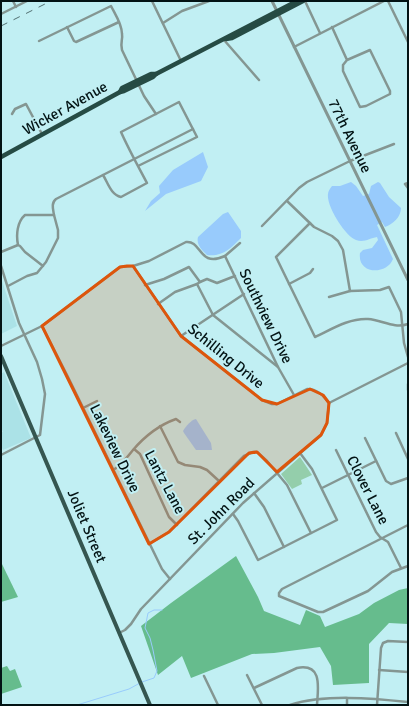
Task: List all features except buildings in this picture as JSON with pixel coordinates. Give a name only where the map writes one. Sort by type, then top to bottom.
[{"type":"highway","name":"Wicker Avenue","points":[[1,157],[120,92],[122,88],[138,82],[151,74],[156,74],[224,40],[232,38],[297,1]]},
{"type":"highway","name":"Wicker Avenue","points":[[277,13],[304,1]]},
{"type":"main road","name":"Joliet Street","points":[[1,356],[150,705]]},
{"type":"street","points":[[13,1],[16,7]]},
{"type":"street","points":[[1,14],[27,1]]},
{"type":"street","points":[[152,1],[181,61]]},
{"type":"street","points":[[163,23],[182,11],[209,1]]},
{"type":"street","name":"77th Avenue","points":[[272,1],[408,280]]},
{"type":"street","points":[[304,1],[320,33]]},
{"type":"street","points":[[294,47],[384,1]]},
{"type":"street","points":[[388,1],[408,42]]},
{"type":"street","points":[[39,40],[111,6],[123,34],[120,44],[122,50],[144,96],[156,114]]},
{"type":"street","points":[[67,27],[74,41],[76,42],[119,22]]},
{"type":"street","points":[[332,27],[347,60]]},
{"type":"street","points":[[224,40],[259,80]]},
{"type":"street","points":[[370,50],[390,91],[390,94],[366,106],[360,107],[343,71],[343,65],[347,60],[370,50]]},
{"type":"street","points":[[104,175],[115,195],[121,197],[147,184],[138,166],[135,159],[131,155],[121,132],[179,102],[197,137],[138,166]]},
{"type":"street","points":[[12,114],[15,109],[26,104],[42,134]]},
{"type":"street","points":[[8,286],[27,276],[38,273],[54,249],[58,238],[58,230],[54,215],[53,201],[193,130]]},
{"type":"street","points":[[262,226],[307,182],[350,161],[394,144]]},
{"type":"street","points":[[407,183],[408,188]]},
{"type":"street","points":[[287,201],[314,227],[332,236],[341,246],[350,290]]},
{"type":"street","points":[[18,245],[19,223],[20,219],[24,215],[54,215]]},
{"type":"street","points":[[310,223],[276,257],[315,337],[348,322],[362,319],[375,320],[393,326],[408,324]]},
{"type":"street","name":"Southview Drive","points":[[133,266],[153,260],[186,242],[193,243],[208,259],[214,260],[225,256],[278,367],[294,395]]},
{"type":"street","points":[[225,256],[240,243]]},
{"type":"street","points":[[1,252],[18,245]]},
{"type":"street","points":[[18,245],[43,266]]},
{"type":"street","points":[[1,266],[23,335],[36,362],[42,379],[45,394],[40,434],[36,438],[1,455]]},
{"type":"street","points":[[1,346],[42,326],[120,267],[133,266]]},
{"type":"street","name":"Schilling Drive","points":[[133,266],[181,336],[262,400],[272,404],[277,404],[307,389],[310,389],[323,394],[329,403]]},
{"type":"street","points":[[145,284],[164,280],[189,267],[213,315],[278,367]]},
{"type":"street","points":[[289,284],[313,270]]},
{"type":"street","points":[[158,304],[175,292],[207,279],[217,283],[235,276]]},
{"type":"street","points":[[329,297],[350,290],[380,290],[389,286],[399,307],[404,343],[408,357]]},
{"type":"street","points":[[181,336],[244,294]]},
{"type":"street","name":"Lakeview Drive","points":[[42,326],[149,544],[162,569],[170,579]]},
{"type":"street","points":[[329,403],[408,363]]},
{"type":"street","points":[[408,384],[408,390]]},
{"type":"street","points":[[83,408],[97,401]]},
{"type":"street","name":"St. John Road","points":[[119,633],[132,624],[141,609],[254,493],[321,435],[327,423],[329,403]]},
{"type":"street","points":[[113,470],[120,466],[134,449],[148,435],[160,426],[176,419],[180,422]]},
{"type":"street","points":[[160,426],[178,462],[207,470],[219,481]]},
{"type":"street","points":[[396,433],[408,459]]},
{"type":"street","points":[[365,438],[386,481],[391,484],[408,478]]},
{"type":"street","name":"Lantz Lane","points":[[134,449],[140,454],[169,517],[177,525]]},
{"type":"street","name":"Clover Lane","points":[[336,450],[376,532],[390,545],[401,568]]},
{"type":"street","points":[[149,544],[165,536],[177,525],[244,456],[249,453],[257,452],[277,472],[290,491],[311,533]]},
{"type":"street","points":[[233,514],[258,560],[337,520],[312,469],[300,453]]},
{"type":"street","points":[[322,488],[376,461]]},
{"type":"street","points":[[254,493],[264,507],[284,547]]},
{"type":"street","points":[[408,525],[282,589],[279,596],[318,612],[323,612],[368,591],[388,574],[408,566]]},
{"type":"street","points":[[377,705],[381,648],[383,643],[388,641],[408,642]]},
{"type":"street","points":[[254,688],[297,668],[303,666],[309,667],[314,670],[317,677],[317,705]]},
{"type":"street","points":[[379,670],[408,672]]},
{"type":"street","points":[[247,675],[262,705]]},
{"type":"street","points":[[204,676],[218,705]]},
{"type":"street","points":[[290,705],[317,699],[408,702]]},
{"type":"street","points":[[347,699],[347,705]]},
{"type":"highlighted area","points":[[127,266],[133,266],[181,336],[262,400],[277,404],[310,389],[323,395],[329,403],[327,423],[321,435],[277,472],[257,452],[249,453],[169,532],[149,544],[42,326],[120,267]]},
{"type":"shaded area","points":[[203,152],[208,167],[201,181],[166,194],[145,211],[151,201],[160,193],[159,186],[173,170]]},
{"type":"shaded area","points":[[351,182],[363,196],[369,194],[371,186],[378,182],[380,183],[389,197],[401,208],[400,214],[391,224],[385,227],[382,222],[377,225],[393,259],[385,268],[379,270],[368,269],[360,260],[360,253],[363,250],[372,248],[378,240],[377,237],[362,241],[352,238],[342,227],[330,206],[328,193],[332,186],[340,186]]},
{"type":"shaded area","points":[[228,212],[241,231],[241,238],[226,251],[218,255],[207,255],[199,245],[198,237],[223,214]]},
{"type":"shaded area","points":[[1,278],[17,326],[1,334]]},
{"type":"shaded area","points":[[4,372],[31,438],[3,450],[1,446],[1,434],[3,431],[1,430],[1,374]]},
{"type":"shaded area","points":[[196,419],[211,443],[212,450],[196,450],[184,433],[183,431],[187,425]]},
{"type":"green space","points":[[300,457],[312,475],[301,480],[302,484],[292,489],[281,474]]},
{"type":"green space","points":[[236,556],[264,611],[300,625],[306,610],[320,616],[325,627],[359,614],[374,603],[399,590],[408,588],[408,624],[389,623],[369,644],[369,683],[333,685],[331,666],[320,647],[274,653],[252,654],[191,678],[182,656],[158,675],[141,626]]},
{"type":"green space","points":[[1,562],[18,597],[1,602]]},
{"type":"green space","points":[[7,666],[10,671],[15,669],[22,687],[1,694],[1,668]]},
{"type":"waterway","points":[[142,682],[154,678],[157,671],[150,638],[145,628],[148,613],[154,610],[162,610]]},
{"type":"waterway","points":[[77,705],[129,689],[140,683]]},
{"type":"railway","points":[[1,26],[51,1]]}]
